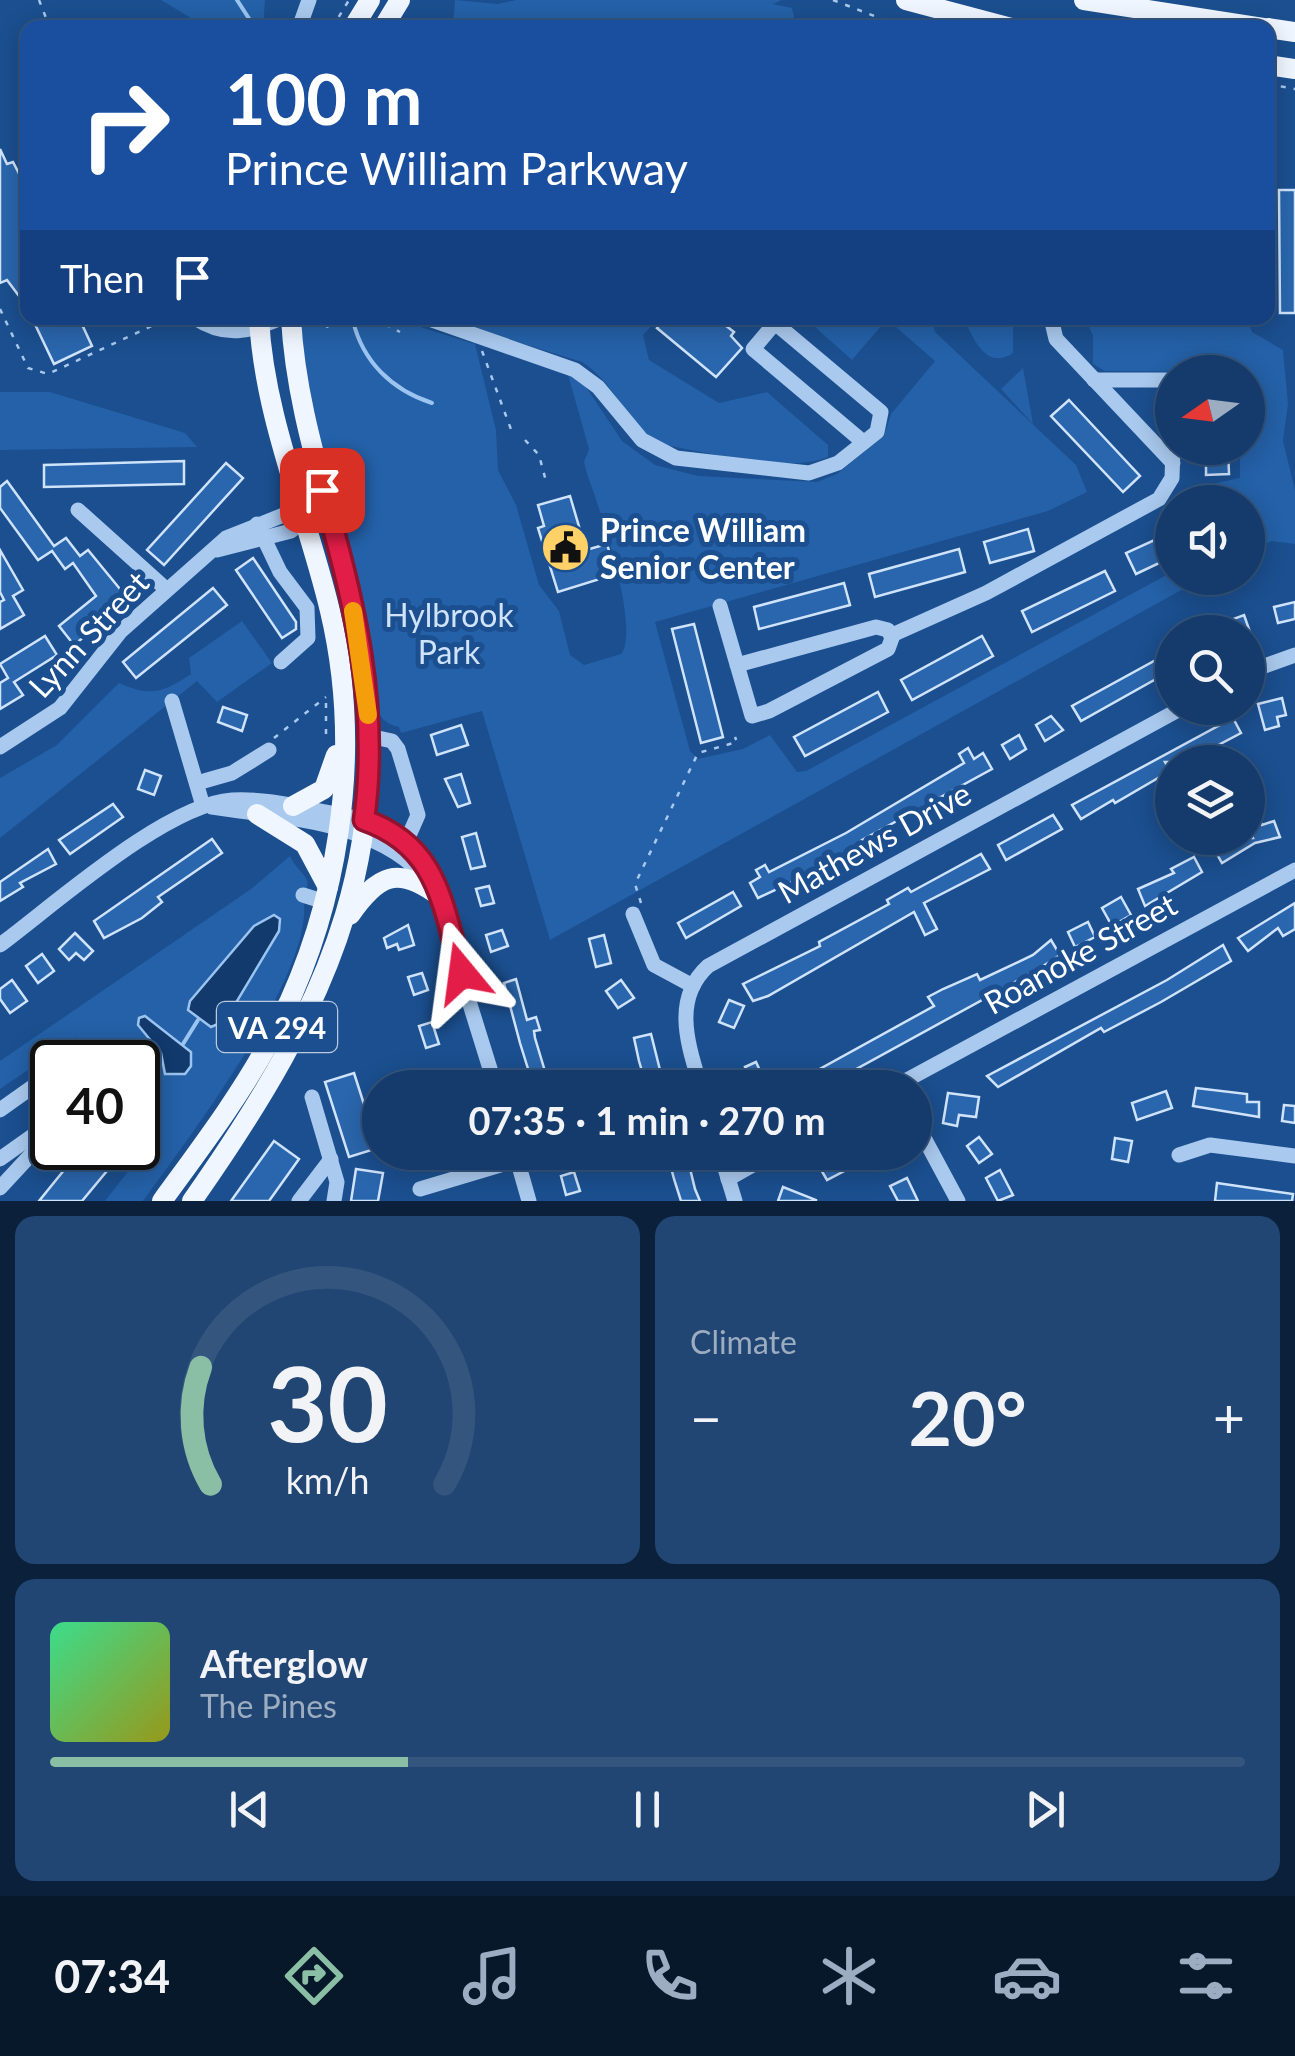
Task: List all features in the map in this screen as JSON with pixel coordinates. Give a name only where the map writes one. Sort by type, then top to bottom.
[{"type":"main road","points":[[906,0],[981,20]]},
{"type":"main road","points":[[1084,0],[1215,20]]},
{"type":"main road","points":[[1173,20],[1190,16]]},
{"type":"main road","name":"VA 294","points":[[162,1201],[269,1042],[299,979],[327,894],[339,822],[344,719],[335,631],[269,387],[259,325]]},
{"type":"main road","name":"VA 294","points":[[192,1201],[253,1114],[319,992],[344,924],[363,827],[369,736],[362,652],[304,419],[292,325]]},
{"type":"main road","points":[[294,806],[311,799],[328,783],[344,719]]},
{"type":"main road","points":[[257,814],[305,844],[327,894]]},
{"type":"main road","points":[[344,924],[368,890],[388,878],[416,882],[439,896]]},
{"type":"street","points":[[210,325],[222,331],[250,325]]},
{"type":"street","points":[[446,325],[575,370],[598,388],[642,440],[676,458],[817,473],[838,463],[880,429],[880,412],[777,325]]},
{"type":"street","points":[[773,325],[753,349],[862,441]]},
{"type":"street","points":[[1053,325],[1056,339],[1155,438]]},
{"type":"street","points":[[1094,380],[1155,380]]},
{"type":"street","points":[[720,606],[752,716],[769,711],[888,649],[892,635],[986,593],[1156,501],[1169,487],[1172,465]]},
{"type":"street","points":[[78,510],[166,590]]},
{"type":"street","name":"Lynn Street","points":[[0,747],[60,708],[120,632],[211,551],[260,531],[291,531],[305,518],[329,512]]},
{"type":"street","points":[[260,531],[286,582],[304,603],[310,622],[304,644],[281,662]]},
{"type":"street","points":[[737,666],[876,627],[892,635]]},
{"type":"street","points":[[1265,666],[1295,655]]},
{"type":"street","points":[[172,702],[204,806]]},
{"type":"street","name":"Mathews Drive","points":[[692,986],[713,962],[1155,723]]},
{"type":"street","points":[[369,736],[394,742],[418,815],[408,840]]},
{"type":"street","points":[[197,782],[262,760]]},
{"type":"street","points":[[0,944],[158,828],[204,806],[228,800],[294,806],[339,822]]},
{"type":"street","points":[[204,806],[339,822],[408,840],[427,866],[439,896],[491,1070]]},
{"type":"street","points":[[363,827],[400,853],[439,896]]},
{"type":"street","name":"Roanoke Street","points":[[926,1070],[1295,870]]},
{"type":"street","points":[[303,894],[327,894]]},
{"type":"street","points":[[638,911],[654,965],[692,986],[685,1024],[696,1070]]},
{"type":"street","points":[[0,1110],[30,1089]]},
{"type":"street","points":[[312,1096],[337,1182],[334,1201]]},
{"type":"street","points":[[0,1159],[30,1138]]},
{"type":"street","points":[[1179,1155],[1210,1145],[1295,1156]]},
{"type":"street","points":[[932,1153],[958,1201]]},
{"type":"street","points":[[0,1188],[30,1156]]},
{"type":"street","points":[[299,1201],[331,1159]]},
{"type":"street","points":[[420,1189],[475,1170]]},
{"type":"street","points":[[520,1170],[529,1201]]},
{"type":"street","points":[[725,1170],[735,1201]]},
{"type":"street","points":[[728,1179],[744,1170]]},
{"type":"path","points":[[833,0],[884,20]]},
{"type":"path","points":[[0,309],[28,368],[48,374],[155,325]]},
{"type":"path","points":[[326,327],[331,325]]},
{"type":"path","points":[[387,325],[400,332]]},
{"type":"path","points":[[478,348],[512,432]]},
{"type":"path","points":[[525,440],[539,455],[547,485]]},
{"type":"path","points":[[325,687],[326,757]]},
{"type":"path","points":[[262,760],[254,751],[326,697]]},
{"type":"path","points":[[638,911],[635,884],[698,754],[737,742],[736,737]]},
{"type":"green space","points":[[161,0],[265,0],[264,20],[194,20]]},
{"type":"green space","points":[[455,0],[498,4],[516,0],[782,0],[773,4],[792,8],[795,20],[454,20]]},
{"type":"green space","name":"Hylbrook Park","points":[[305,325],[414,325],[475,344],[496,430],[498,470],[516,505],[539,585],[559,611],[570,655],[584,665],[621,654],[626,620],[616,567],[584,462],[589,449],[567,371],[584,384],[622,441],[655,465],[698,476],[817,482],[837,474],[884,436],[891,414],[935,361],[894,325],[933,325],[935,332],[1076,465],[1087,492],[1048,511],[655,622],[690,751],[698,759],[743,749],[770,735],[797,772],[806,771],[1155,581],[1155,595],[1172,595],[550,940],[482,711],[401,733],[399,727],[384,720],[377,708],[374,676],[309,404],[300,329]]},
{"type":"green space","points":[[463,325],[652,325],[643,335],[649,360],[719,403],[767,392],[828,445],[828,457],[811,462],[770,463],[664,445],[640,427],[604,381],[582,362]]},
{"type":"green space","points":[[813,325],[882,325],[852,360]]},
{"type":"green space","points":[[967,325],[1013,325],[1013,353],[1004,358],[988,355]]},
{"type":"green space","points":[[1088,325],[1250,325],[1252,332],[1283,350],[1288,404],[1283,441],[1295,490],[1295,544],[1271,541],[1265,544],[1265,485],[1208,485],[1240,478],[1240,465],[1265,465],[1265,355],[1155,355],[1155,371],[1105,371],[1093,364],[1093,335]]},
{"type":"green space","points":[[1023,368],[1033,424],[1001,389]]},
{"type":"green space","points":[[0,392],[50,392],[185,433],[197,447],[0,450]]},
{"type":"green space","points":[[242,621],[272,663],[217,702],[197,681],[0,838],[0,778],[57,745],[119,683],[156,691],[191,674],[189,658]]},
{"type":"green space","points":[[290,856],[306,877],[301,934],[288,972],[216,1099],[143,1201],[105,1201],[129,1170],[160,1170],[160,1040],[76,1037],[31,1040],[251,889]]},
{"type":"green space","points":[[30,1040],[30,1068],[0,1089],[0,1061]]},
{"type":"shaded area","points":[[274,915],[280,919],[279,931],[225,1021],[211,1027],[188,1010],[190,1001],[254,926]]},
{"type":"shaded area","points":[[145,1016],[191,1052],[191,1066],[185,1074],[165,1074],[160,1040],[150,1040],[138,1025],[139,1018]]},
{"type":"building","points":[[0,149],[7,164],[13,162],[20,176],[20,297],[7,280],[0,283]]},
{"type":"building","points":[[1279,190],[1295,190],[1295,313],[1280,313]]},
{"type":"building","points":[[35,325],[82,325],[92,346],[54,364]]},
{"type":"building","points":[[725,325],[734,332],[731,336],[742,348],[716,377],[657,328]]},
{"type":"building","points":[[1069,400],[1140,476],[1123,492],[1051,416]]},
{"type":"building","points":[[184,461],[184,484],[44,487],[44,465]]},
{"type":"building","points":[[226,463],[243,478],[164,565],[147,550]]},
{"type":"building","points":[[1206,465],[1229,465],[1229,474],[1206,475]]},
{"type":"building","points":[[7,481],[54,546],[66,538],[80,556],[88,550],[129,600],[74,645],[59,626],[96,596],[73,563],[65,569],[52,551],[38,560],[0,508],[0,487]]},
{"type":"building","name":"Prince William Senior Center","points":[[570,496],[586,550],[607,544],[616,574],[558,592],[538,528],[544,526],[538,505]]},
{"type":"building","points":[[1028,529],[1034,551],[990,563],[984,542]]},
{"type":"building","points":[[1155,540],[1155,565],[1136,574],[1126,553]]},
{"type":"building","points":[[959,549],[965,572],[875,597],[869,574]]},
{"type":"building","points":[[0,550],[23,590],[13,596],[24,615],[0,629],[0,602],[4,600],[0,592]]},
{"type":"building","points":[[253,558],[296,622],[296,629],[282,638],[236,570]]},
{"type":"building","points":[[1105,571],[1115,591],[1032,632],[1022,611]]},
{"type":"building","points":[[844,583],[850,605],[759,629],[754,607]]},
{"type":"building","points":[[213,588],[227,605],[136,678],[123,662]]},
{"type":"building","points":[[1295,602],[1295,619],[1278,623],[1274,607]]},
{"type":"building","points":[[694,624],[723,737],[701,743],[672,629]]},
{"type":"building","points":[[45,636],[57,655],[14,682],[23,695],[0,709],[0,683],[8,678],[0,664]]},
{"type":"building","points":[[982,636],[993,656],[912,700],[901,680]]},
{"type":"building","points":[[1155,660],[1155,680],[1081,721],[1072,706]]},
{"type":"building","points":[[878,692],[888,712],[805,756],[794,737]]},
{"type":"building","points":[[1282,698],[1286,715],[1277,717],[1279,726],[1265,730],[1264,725],[1265,702]]},
{"type":"building","points":[[223,707],[247,715],[242,731],[218,722]]},
{"type":"building","points":[[1051,716],[1063,730],[1045,741],[1036,725]]},
{"type":"building","points":[[461,725],[468,745],[437,755],[431,735]]},
{"type":"building","points":[[1220,725],[1237,725],[1241,733],[1218,745],[1183,745]]},
{"type":"building","points":[[1019,735],[1026,749],[1010,759],[1002,745]]},
{"type":"building","points":[[968,748],[974,759],[983,753],[992,769],[862,840],[831,864],[758,898],[750,883],[760,877],[756,870],[765,865],[769,872],[846,833],[964,763],[959,754]]},
{"type":"building","points":[[1155,760],[1155,780],[1115,803],[1113,800],[1081,819],[1072,805]]},
{"type":"building","points":[[145,770],[161,776],[154,795],[138,789]]},
{"type":"building","points":[[461,774],[470,803],[458,807],[445,779]]},
{"type":"building","points":[[113,804],[123,817],[70,854],[59,840]]},
{"type":"building","points":[[1053,815],[1062,829],[1006,860],[998,845]]},
{"type":"building","points":[[1274,821],[1280,837],[1265,841],[1265,824]]},
{"type":"building","points":[[476,833],[485,866],[471,869],[462,837]]},
{"type":"building","points":[[212,839],[222,853],[158,897],[162,902],[142,918],[104,938],[94,921]]},
{"type":"building","points":[[48,849],[56,864],[20,883],[23,887],[0,901],[0,882]]},
{"type":"building","points":[[981,854],[990,869],[924,903],[937,929],[925,935],[914,912],[753,1001],[743,984],[820,946],[819,942],[889,904],[887,900],[908,888],[911,892]]},
{"type":"building","points":[[1217,855],[1235,855],[1222,863]]},
{"type":"building","points":[[1194,857],[1202,872],[1145,906],[1138,889],[1174,873],[1171,869]]},
{"type":"building","points":[[489,886],[494,903],[481,906],[476,889]]},
{"type":"building","points":[[733,892],[741,906],[686,938],[678,923]]},
{"type":"building","points":[[1121,897],[1131,915],[1112,926],[1102,908]]},
{"type":"building","points":[[1295,903],[1295,929],[1283,936],[1278,928],[1248,951],[1238,938]]},
{"type":"building","points":[[1088,922],[1095,937],[1075,947],[1068,932]]},
{"type":"building","points":[[408,925],[414,945],[399,950],[397,944],[387,948],[384,938]]},
{"type":"building","points":[[502,930],[508,946],[491,952],[486,935]]},
{"type":"building","points":[[75,933],[93,951],[84,960],[76,953],[69,960],[59,949]]},
{"type":"building","points":[[604,935],[611,963],[596,967],[589,939]]},
{"type":"building","points":[[1051,940],[1060,955],[854,1070],[818,1070],[934,1006],[928,997],[977,974],[980,980],[1033,955]]},
{"type":"building","points":[[1223,945],[1231,961],[1161,1002],[1104,1032],[1101,1028],[998,1087],[987,1076],[1167,980]]},
{"type":"building","points":[[42,954],[54,971],[38,983],[26,966]]},
{"type":"building","points":[[422,973],[428,990],[414,995],[408,977]]},
{"type":"building","points":[[516,979],[527,1020],[536,1017],[540,1030],[534,1031],[535,1038],[545,1070],[528,1070],[504,983]]},
{"type":"building","points":[[12,980],[27,1001],[10,1013],[0,999],[0,989]]},
{"type":"building","points":[[621,980],[634,998],[618,1008],[606,991]]},
{"type":"building","points":[[729,1000],[744,1006],[734,1028],[719,1022]]},
{"type":"building","points":[[432,1022],[439,1044],[426,1048],[419,1026]]},
{"type":"building","points":[[651,1034],[660,1070],[642,1070],[634,1038]]},
{"type":"building","points":[[756,1062],[760,1070],[746,1070],[745,1067]]},
{"type":"building","points":[[354,1073],[362,1098],[362,1153],[349,1157],[325,1082]]},
{"type":"building","points":[[1196,1088],[1247,1094],[1247,1102],[1259,1102],[1259,1117],[1193,1106]]},
{"type":"building","points":[[1166,1091],[1172,1108],[1137,1120],[1132,1103]]},
{"type":"building","points":[[948,1093],[979,1097],[976,1117],[959,1115],[957,1126],[943,1123]]},
{"type":"building","points":[[1284,1105],[1295,1106],[1295,1123],[1282,1121]]},
{"type":"building","points":[[979,1137],[992,1154],[979,1163],[967,1146]]},
{"type":"building","points":[[1115,1138],[1132,1141],[1128,1162],[1112,1159]]},
{"type":"building","points":[[274,1141],[299,1159],[269,1201],[231,1201]]},
{"type":"building","points":[[356,1169],[383,1173],[378,1201],[351,1201]]},
{"type":"building","points":[[64,1170],[108,1170],[82,1201],[39,1201]]},
{"type":"building","points":[[672,1170],[690,1170],[700,1201],[681,1201]]},
{"type":"building","points":[[821,1170],[846,1170],[827,1180]]},
{"type":"building","points":[[1000,1170],[1013,1195],[998,1201],[986,1178]]},
{"type":"building","points":[[574,1172],[580,1191],[566,1195],[561,1176]]},
{"type":"building","points":[[907,1178],[918,1201],[898,1201],[890,1186]]},
{"type":"building","points":[[1217,1183],[1293,1194],[1292,1201],[1215,1201]]},
{"type":"building","points":[[783,1187],[816,1200],[816,1201],[778,1201]]},
{"type":"waterway","points":[[237,0],[250,20]]},
{"type":"waterway","points":[[354,325],[364,349],[381,373],[432,403]]},
{"type":"waterway","points":[[183,1044],[198,1020]]},
{"type":"slow traffic","points":[[353,611],[368,715]]},
{"type":"place","name":"Prince William Senior Center","points":[[565,547]]},
{"type":"route","points":[[322,490],[350,594],[365,674],[369,746],[364,820],[408,840],[422,856],[439,896],[462,973]]}]
